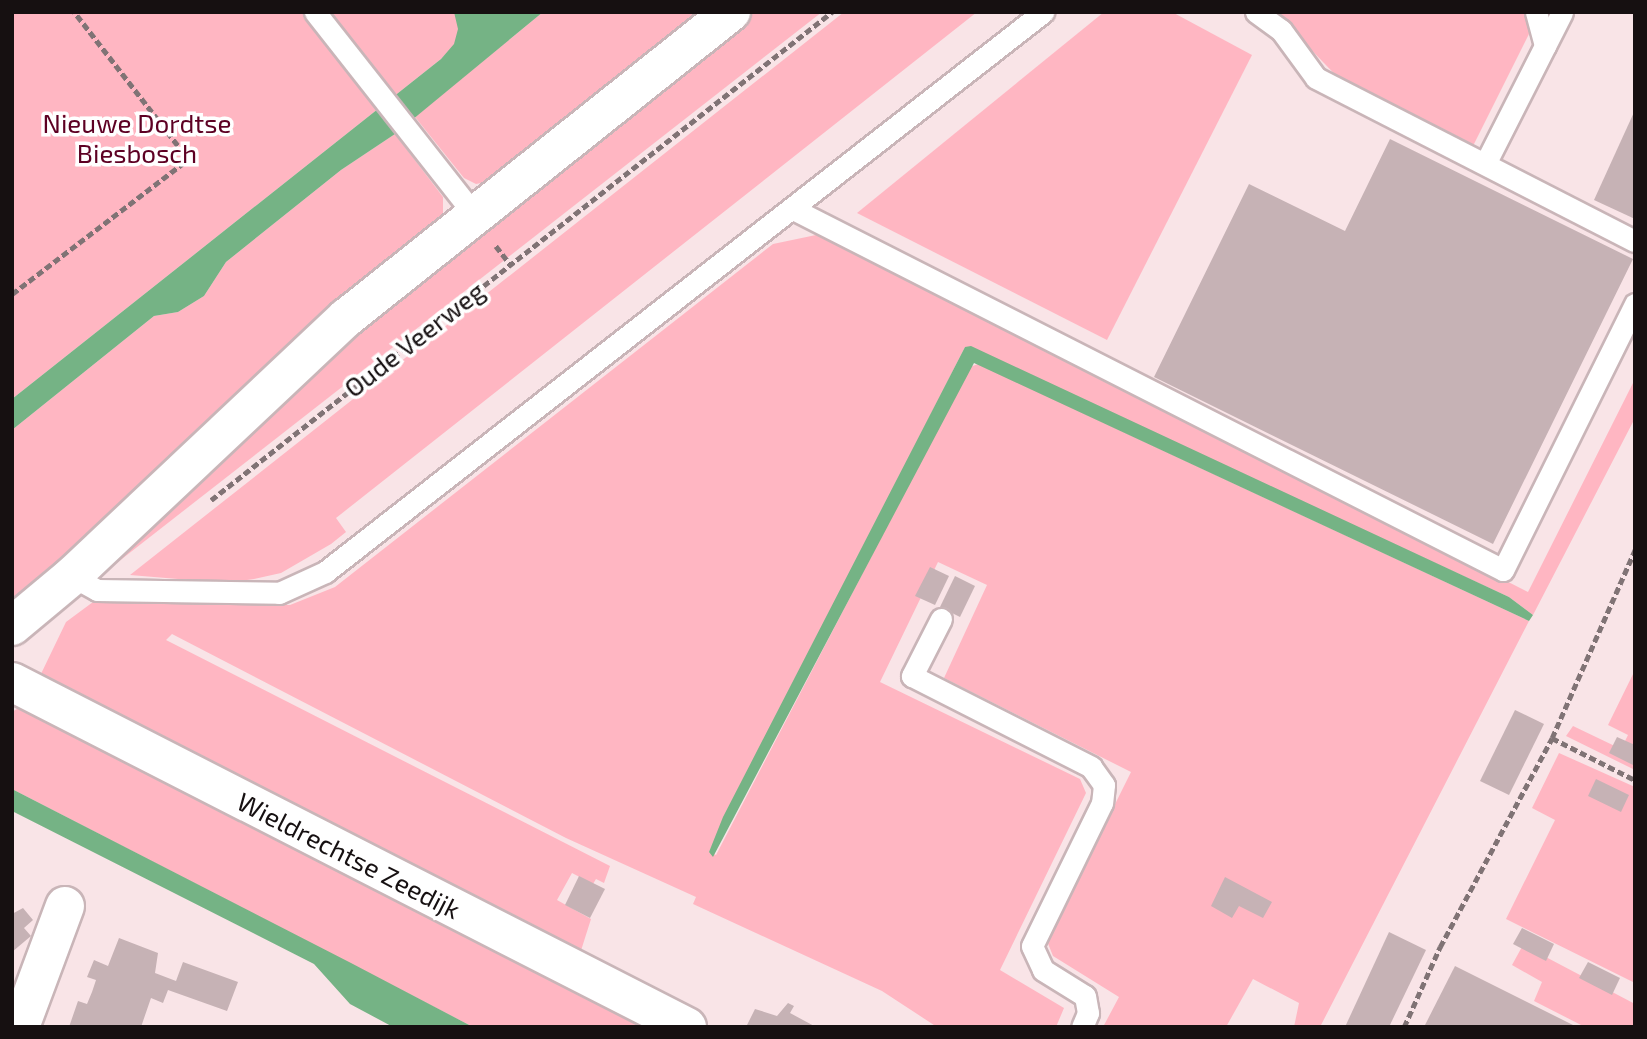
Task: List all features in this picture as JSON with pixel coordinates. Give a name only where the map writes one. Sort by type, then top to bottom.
[{"type":"street","name":"Oude Veerweg","points":[[12,626],[72,576],[346,318],[731,12]]},
{"type":"street","name":"Wieldrechtse Zeedijk","points":[[12,682],[687,1027]]},
{"type":"street","points":[[20,1027],[65,906]]},
{"type":"lane","points":[[315,12],[474,214]]},
{"type":"lane","points":[[72,576],[97,590],[279,593],[325,572],[795,210],[1043,12]]},
{"type":"lane","points":[[1256,12],[1281,30],[1315,78],[1635,241]]},
{"type":"lane","points":[[1536,12],[1545,46]]},
{"type":"lane","points":[[1485,164],[1562,12]]},
{"type":"lane","points":[[795,210],[1503,569],[1635,304]]},
{"type":"lane","points":[[941,619],[912,676],[1091,767],[1104,785],[1102,803],[1032,946],[1043,970],[1085,996],[1088,1013],[1082,1027]]},
{"type":"path","points":[[12,295],[182,164],[184,154],[74,12]]},
{"type":"path","name":"Oude Veerweg","points":[[206,504],[832,12]]},
{"type":"path","points":[[497,248],[510,264]]},
{"type":"path","points":[[1404,1027],[1440,947],[1552,738],[1635,550]]},
{"type":"path","points":[[1552,738],[1635,780]]},
{"type":"green space","name":"Nieuwe Dordtse Biesbosch","points":[[12,12],[485,12],[441,59],[12,399]]},
{"type":"green space","points":[[543,12],[702,12],[486,182],[476,184],[464,178],[415,117]]},
{"type":"green space","points":[[755,12],[822,12],[109,569],[376,316],[521,195]]},
{"type":"green space","points":[[844,12],[977,12],[336,518],[346,532],[331,544],[281,573],[254,579],[226,583],[130,575]]},
{"type":"green space","points":[[1104,12],[1172,12],[1252,55],[1107,340],[857,213]]},
{"type":"green space","points":[[1275,12],[1540,12],[1474,144],[1465,144],[1347,87]]},
{"type":"green space","points":[[395,134],[443,197],[443,217],[12,603],[12,430],[154,316],[178,312],[204,296],[226,262],[341,170]]},
{"type":"green space","points":[[816,235],[830,237],[1528,592],[1635,379],[1635,418],[1533,615],[1509,597],[965,347],[709,852],[716,855],[970,367],[978,364],[1529,621],[1320,1027],[1294,1027],[1299,1003],[1253,979],[1226,1027],[1103,1027],[1119,997],[1053,956],[1047,941],[1131,772],[944,678],[987,585],[938,562],[880,682],[1080,779],[1086,793],[1000,970],[1064,1008],[1056,1027],[937,1027],[882,991],[693,904],[696,897],[566,838],[172,634],[166,640],[610,866],[604,883],[596,879],[593,884],[572,873],[557,900],[591,919],[578,960],[39,678],[66,622],[93,602],[290,605],[335,587],[773,244]]},
{"type":"green space","points":[[1635,670],[1635,770],[1566,736],[1573,726],[1621,749],[1628,735],[1608,725]]},
{"type":"green space","points":[[28,702],[661,1027],[473,1027],[12,789],[12,712]]},
{"type":"green space","points":[[1559,753],[1635,787],[1635,983],[1506,919],[1555,820],[1532,808]]},
{"type":"green space","points":[[1523,945],[1635,1004],[1635,1027],[1585,1027],[1534,1001],[1542,982],[1512,965]]},
{"type":"shaded area","points":[[454,12],[543,12],[395,134],[341,170],[226,262],[204,296],[178,312],[154,316],[12,430],[12,399],[441,59],[454,44],[458,29]]},
{"type":"shaded area","points":[[971,346],[1509,597],[1533,615],[1529,621],[974,363],[713,857],[709,852],[723,817],[965,347]]},
{"type":"shaded area","points":[[12,789],[473,1027],[393,1027],[350,1004],[314,964],[12,811]]},
{"type":"building","points":[[1635,110],[1635,219],[1594,200]]},
{"type":"building","points":[[1390,139],[1633,259],[1493,544],[1154,377],[1249,184],[1345,231]]},
{"type":"building","points":[[930,567],[949,576],[935,605],[915,596]]},
{"type":"building","points":[[955,576],[975,586],[960,617],[940,607]]},
{"type":"building","points":[[1515,710],[1544,724],[1509,795],[1480,781]]},
{"type":"building","points":[[1617,737],[1635,745],[1635,766],[1609,753]]},
{"type":"building","points":[[1596,779],[1629,795],[1621,812],[1588,796]]},
{"type":"building","points":[[579,876],[605,889],[590,918],[565,905]]},
{"type":"building","points":[[1225,877],[1272,902],[1263,918],[1239,906],[1232,918],[1211,906]]},
{"type":"building","points":[[23,908],[33,920],[24,928],[31,936],[12,952],[12,914]]},
{"type":"building","points":[[1522,928],[1554,944],[1546,961],[1513,944]]},
{"type":"building","points":[[1389,932],[1426,950],[1389,1027],[1345,1027]]},
{"type":"building","points":[[119,938],[158,953],[155,973],[176,981],[183,962],[238,982],[227,1011],[168,990],[163,1003],[151,998],[141,1027],[69,1027],[78,1001],[87,1004],[92,992],[96,980],[87,977],[94,960],[108,966]]},
{"type":"building","points":[[1588,962],[1620,978],[1612,995],[1579,978]]},
{"type":"building","points":[[1455,966],[1577,1027],[1424,1027]]},
{"type":"building","points":[[788,1003],[794,1006],[790,1013],[816,1027],[746,1027],[755,1009],[777,1016]]}]
